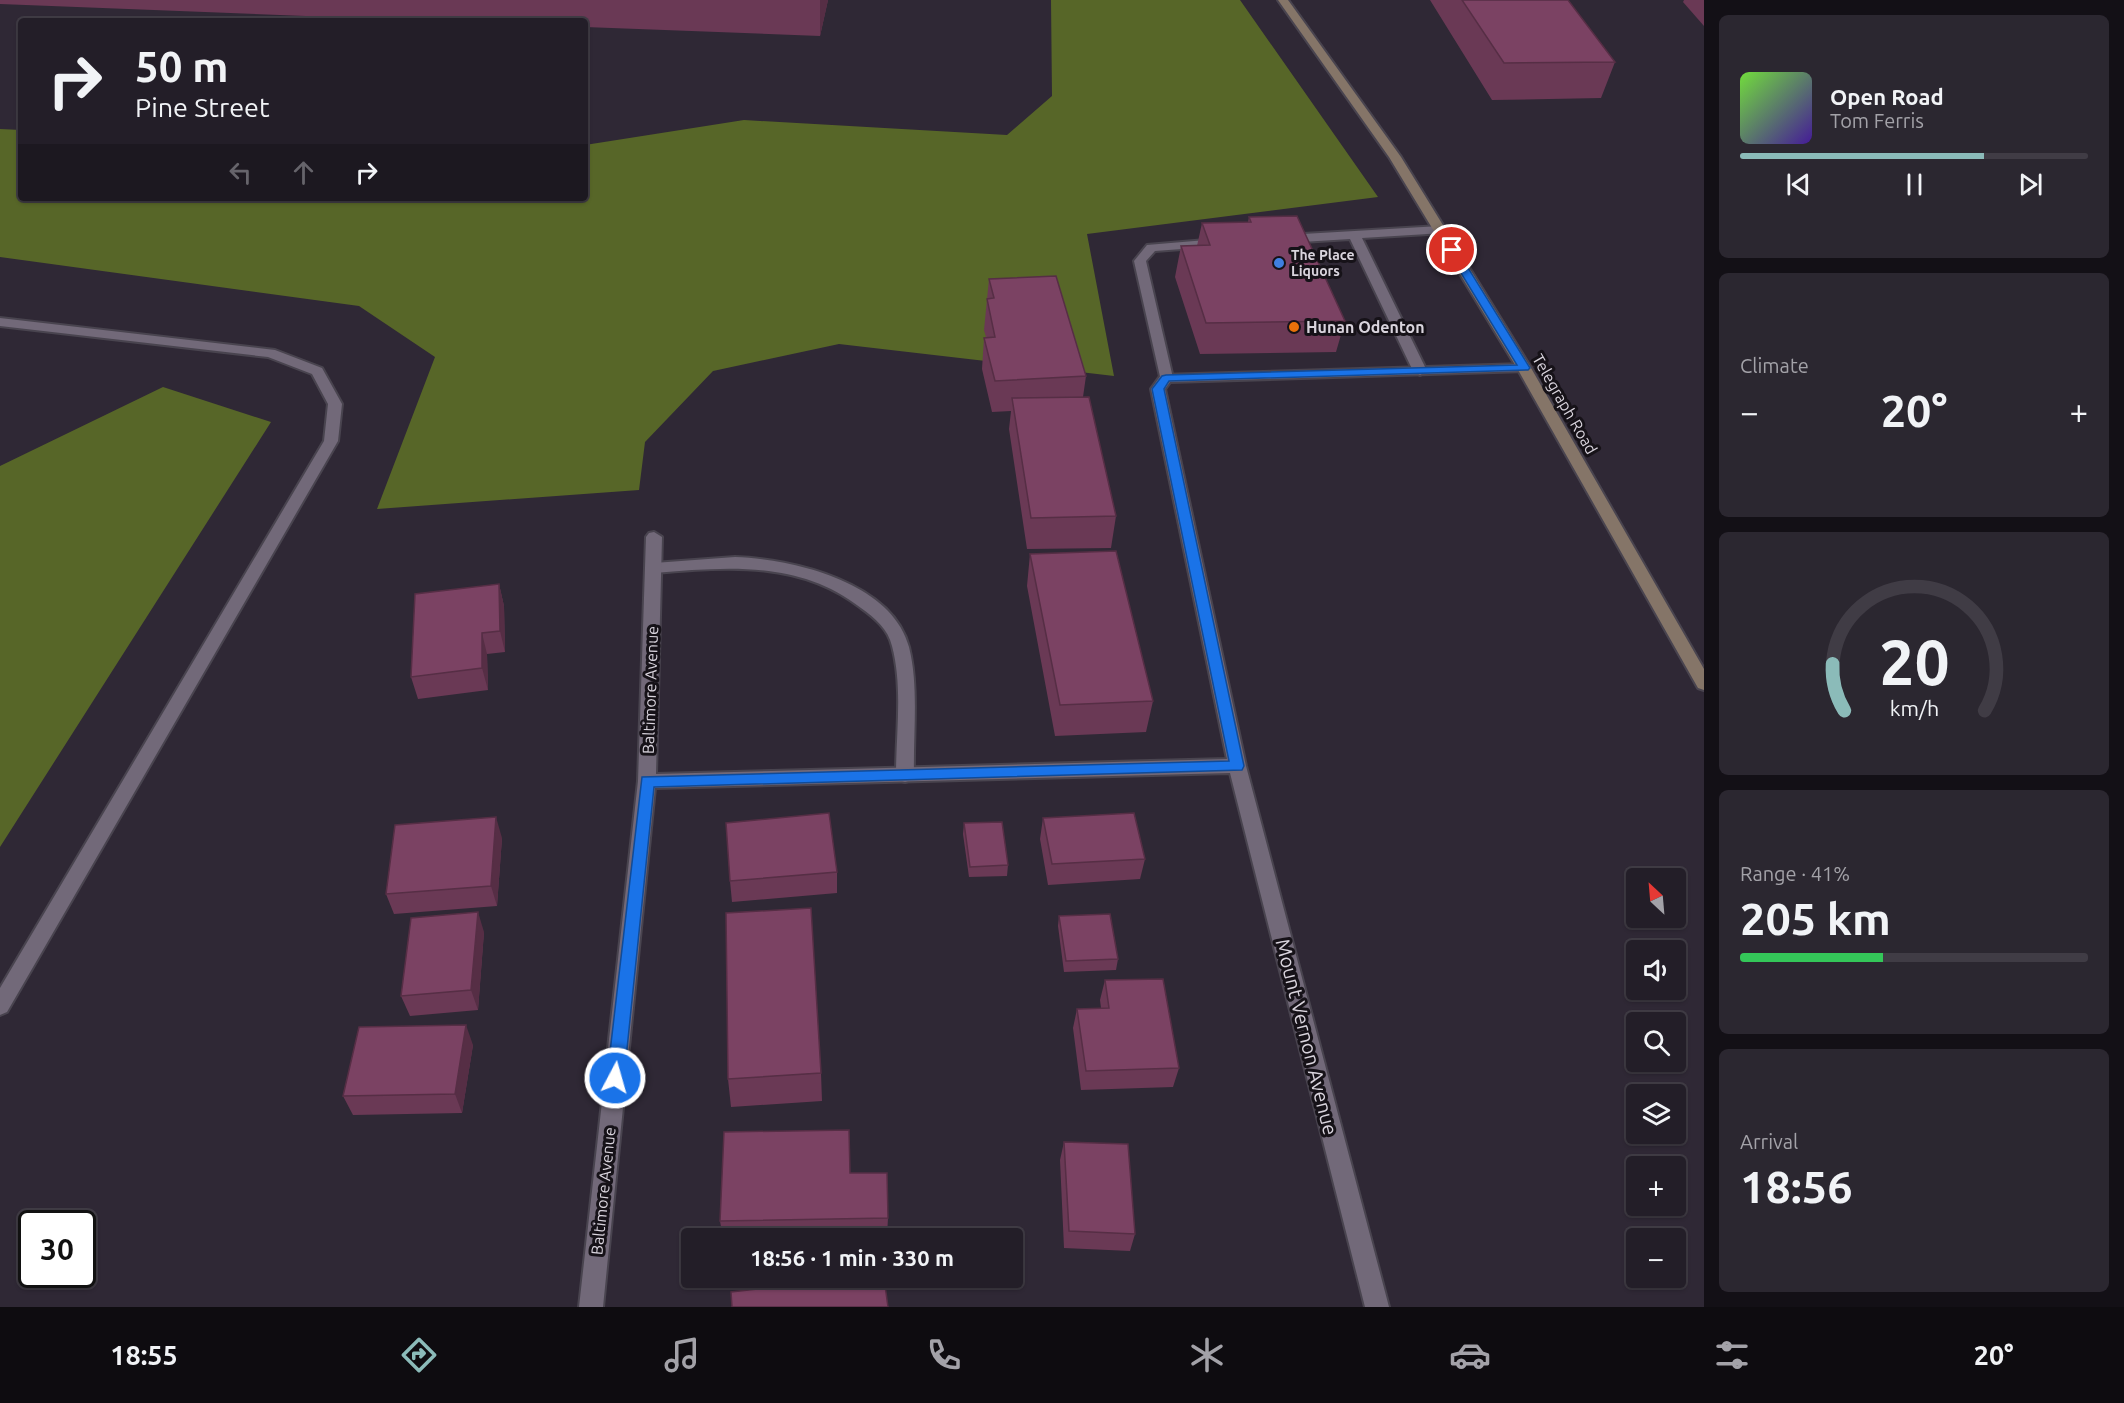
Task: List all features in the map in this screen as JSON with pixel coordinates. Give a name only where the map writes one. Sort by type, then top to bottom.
[{"type":"main road","name":"Telegraph Road","points":[[1283,0],[1395,157],[1440,230],[1524,368],[1704,684]]},
{"type":"street","points":[[1270,240],[1440,230]]},
{"type":"street","points":[[1354,235],[1420,371]]},
{"type":"street","name":"Mount Vernon Avenue","points":[[1234,242],[1150,248],[1140,261],[1237,766],[1377,1307]]},
{"type":"street","points":[[0,322],[270,353],[317,371],[335,404],[331,441],[0,1006]]},
{"type":"street","points":[[1162,384],[1524,368]]},
{"type":"street","name":"Baltimore Avenue","points":[[591,1307],[647,781],[654,537]]},
{"type":"street","points":[[654,568],[762,562],[792,567],[838,584],[873,608],[896,633],[904,658],[905,775]]},
{"type":"street","points":[[647,781],[1237,766]]},
{"type":"green space","points":[[1051,0],[1240,0],[1378,197],[1087,234],[1114,376],[839,344],[713,371],[645,442],[639,490],[377,509],[435,357],[359,306],[0,257],[0,129],[18,130],[18,201],[588,201],[588,145],[744,120],[1007,135],[1052,96]]},
{"type":"green space","points":[[163,387],[271,422],[0,847],[0,466]]},
{"type":"building","points":[[1462,0],[1568,0],[1615,62],[1504,63]]},
{"type":"building","points":[[1297,216],[1345,321],[1206,323],[1181,246],[1210,245],[1202,223],[1251,222],[1249,217]]},
{"type":"building","points":[[1056,276],[1086,376],[995,381],[984,338],[995,337],[987,299],[994,298],[989,279]]},
{"type":"building","points":[[1089,397],[1116,516],[1031,518],[1012,398]]},
{"type":"building","points":[[1116,551],[1153,701],[1060,705],[1030,554]]},
{"type":"building","points":[[499,584],[500,631],[482,633],[482,668],[411,677],[415,594]]},
{"type":"building","points":[[829,813],[837,872],[730,881],[726,823]]},
{"type":"building","points":[[1134,813],[1145,859],[1052,864],[1043,818]]},
{"type":"building","points":[[496,817],[491,886],[386,894],[395,825]]},
{"type":"building","points":[[1002,822],[1008,865],[970,867],[964,823]]},
{"type":"building","points":[[811,908],[821,1073],[728,1079],[726,913]]},
{"type":"building","points":[[478,912],[471,990],[401,996],[411,918]]},
{"type":"building","points":[[1110,914],[1118,959],[1066,961],[1059,916]]},
{"type":"building","points":[[1163,979],[1179,1068],[1086,1071],[1077,1009],[1109,1008],[1105,980]]},
{"type":"building","points":[[466,1025],[455,1094],[343,1096],[359,1027]]},
{"type":"building","points":[[849,1130],[850,1173],[887,1173],[888,1218],[720,1221],[724,1132]]},
{"type":"building","points":[[1064,1142],[1128,1144],[1135,1234],[1069,1231]]},
{"type":"building","points":[[766,1288],[885,1288],[888,1307],[732,1307],[731,1292]]},
{"type":"place","name":"The Place Liquors","points":[[1279,263]]},
{"type":"place","name":"Hunan Odenton","points":[[1294,327]]},
{"type":"route","points":[[615,1078],[647,781],[1237,766],[1158,389],[1166,378],[1524,368],[1452,250]]}]
